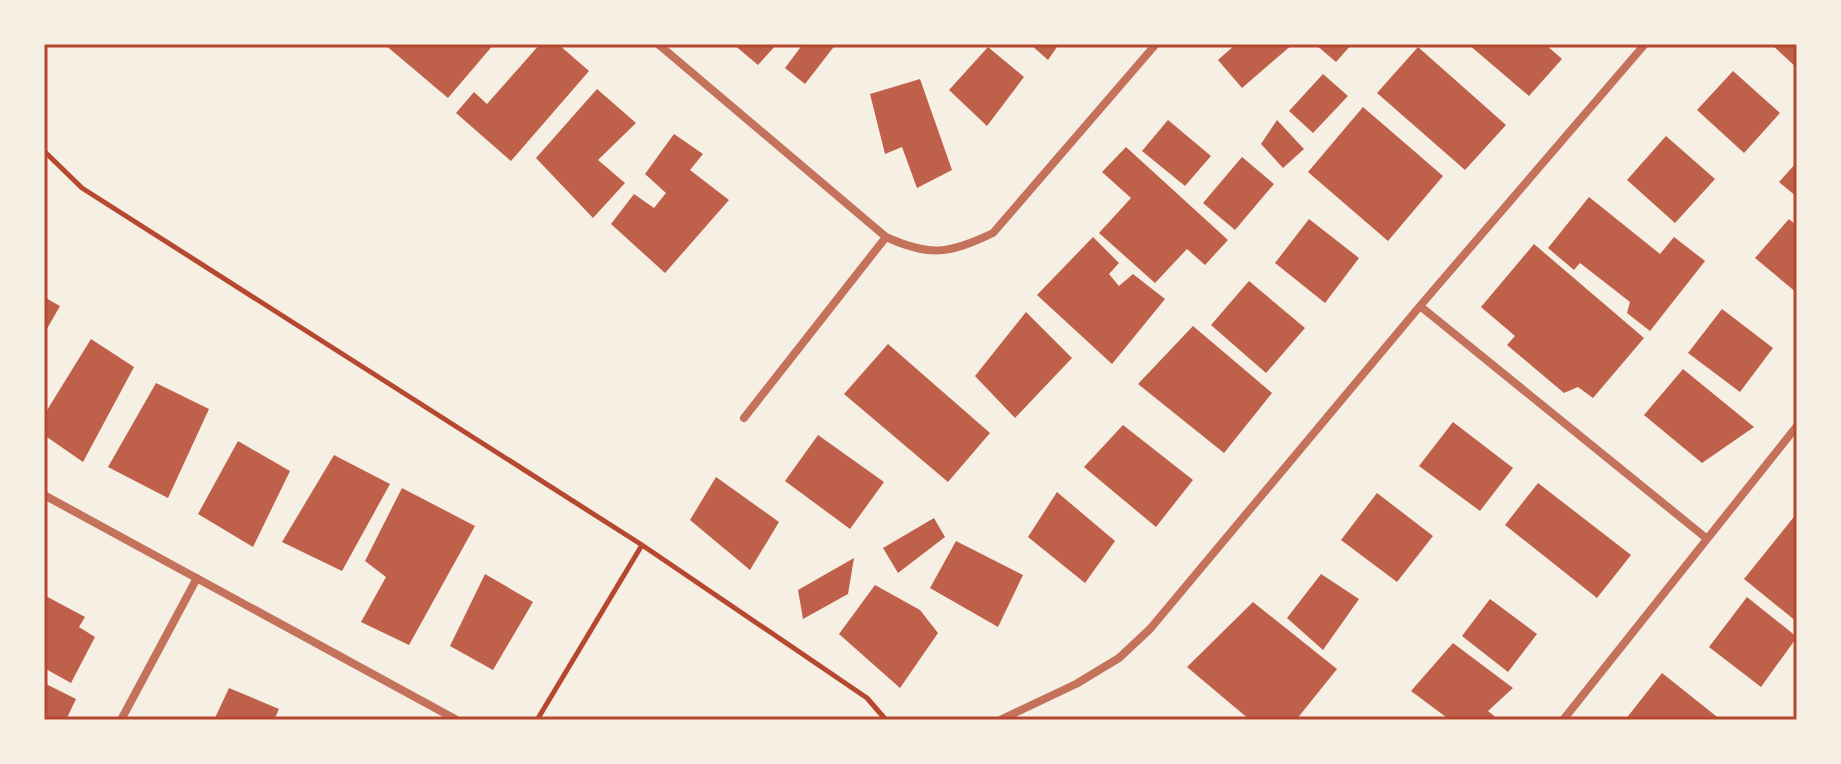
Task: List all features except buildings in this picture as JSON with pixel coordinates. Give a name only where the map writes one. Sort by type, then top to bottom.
[{"type":"street","points":[[658,44],[886,237],[915,250],[945,251],[993,233],[1156,44]]},
{"type":"street","points":[[1000,720],[1076,684],[1119,658],[1150,629],[1420,306],[1645,44]]},
{"type":"street","points":[[744,418],[886,237]]},
{"type":"street","points":[[1420,306],[1706,538]]},
{"type":"street","points":[[1563,720],[1797,426]]},
{"type":"street","points":[[44,495],[457,720]]},
{"type":"street","points":[[121,720],[197,578]]},
{"type":"path","points":[[44,151],[82,188],[642,545],[867,698],[886,720]]},
{"type":"path","points":[[537,720],[642,545]]}]
